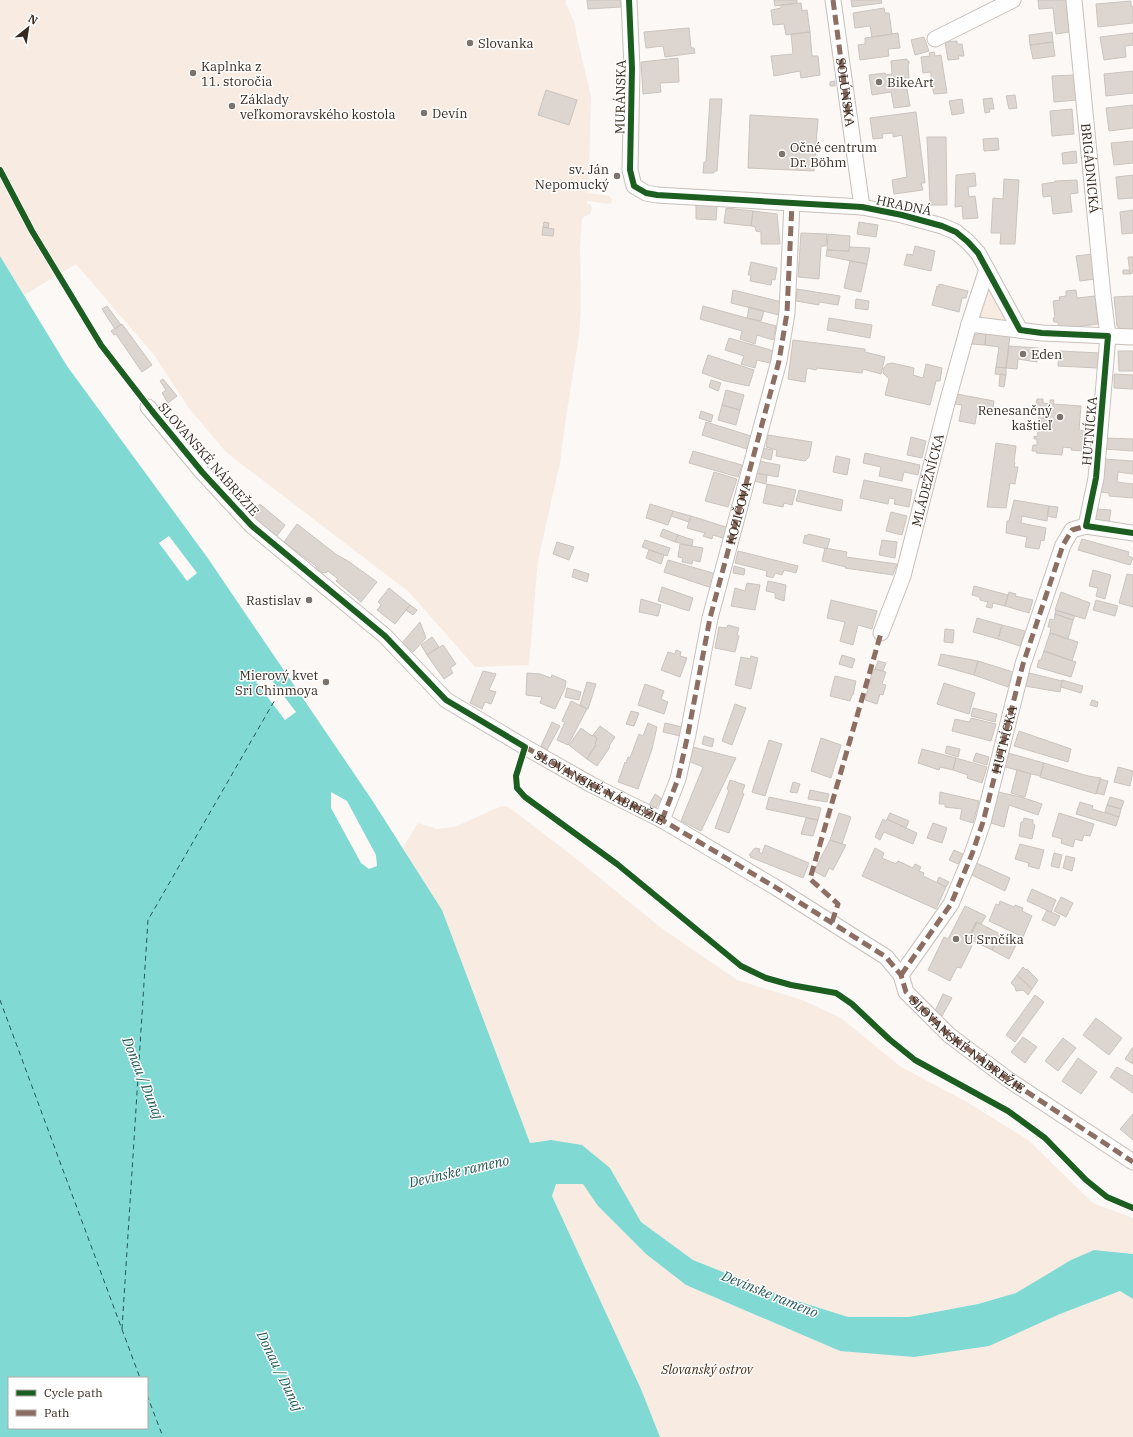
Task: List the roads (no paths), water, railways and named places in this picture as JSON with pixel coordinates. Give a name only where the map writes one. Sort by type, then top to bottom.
[{"type":"street","name":"MURÁNSKA","points":[[629,0],[632,68],[630,170],[634,186],[640,190]]},
{"type":"street","name":"SOLÚNSKA","points":[[833,0],[862,208]]},
{"type":"street","points":[[935,39],[1013,0]]},
{"type":"street","name":"BRIGÁDNICKÁ","points":[[1074,0],[1102,296],[1108,336]]},
{"type":"street","name":"HRADNÁ","points":[[640,190],[657,195],[862,208],[930,222],[956,232],[978,253],[1020,330]]},
{"type":"street","name":"KOZIČOVA","points":[[662,820],[678,779],[710,618],[779,361],[787,313],[792,203]]},
{"type":"street","name":"MLÁDEŽNÍCKA","points":[[881,633],[903,576],[945,411],[969,324],[987,269]]},
{"type":"street","points":[[969,324],[1042,333],[1133,337]]},
{"type":"street","name":"HUTNÍCKA","points":[[901,975],[951,904],[972,854],[983,822],[1023,664],[1063,545],[1072,530],[1086,526],[1096,478],[1108,336]]},
{"type":"street","name":"SLOVANSKÉ NÁBREŽIE","points":[[148,407],[202,472],[252,526],[385,636],[446,700],[592,786],[662,820],[775,887],[886,957],[901,975],[906,992],[949,1035],[1009,1080],[1133,1162]]},
{"type":"street","points":[[1086,526],[1133,533]]},
{"type":"water","points":[[0,256],[67,366],[207,557],[372,800],[442,910],[530,1143],[551,1140],[582,1145],[610,1168],[641,1222],[693,1260],[788,1298],[848,1317],[909,1317],[978,1304],[1016,1293],[1071,1260],[1094,1250],[1133,1254],[1133,1299],[1120,1291],[1060,1314],[989,1346],[914,1357],[840,1351],[686,1285],[646,1254],[598,1206],[583,1184],[556,1184],[552,1196],[641,1389],[660,1437],[0,1437]]},
{"type":"place","name":"Slovanka","points":[[470,43]]},
{"type":"place","name":"Kaplnka z 11. storočia","points":[[193,73]]},
{"type":"place","name":"BikeArt","points":[[879,82]]},
{"type":"place","name":"Základy veľkomoravského kostola","points":[[232,106]]},
{"type":"place","name":"Devín","points":[[424,113]]},
{"type":"place","name":"Očné centrum Dr. Böhm","points":[[782,154]]},
{"type":"place","name":"sv. Ján Nepomucký","points":[[617,176]]},
{"type":"place","name":"Eden","points":[[1023,354]]},
{"type":"place","name":"Renesančný kaštieľ","points":[[1060,417]]},
{"type":"place","name":"Rastislav","points":[[309,600]]},
{"type":"place","name":"Mierový kvet Sri Chinmoya","points":[[326,682]]},
{"type":"place","name":"U Srnčíka","points":[[956,939]]},
{"type":"water label","name":"Donau / Dunaj","points":[[143,1078]]},
{"type":"water label","name":"Devínske rameno","points":[[459,1171]]},
{"type":"water label","name":"Devínske rameno","points":[[770,1294]]},
{"type":"water label","name":"Donau / Dunaj","points":[[280,1371]]},
{"type":"park label","name":"Slovanský ostrov","points":[[707,1369]]}]
